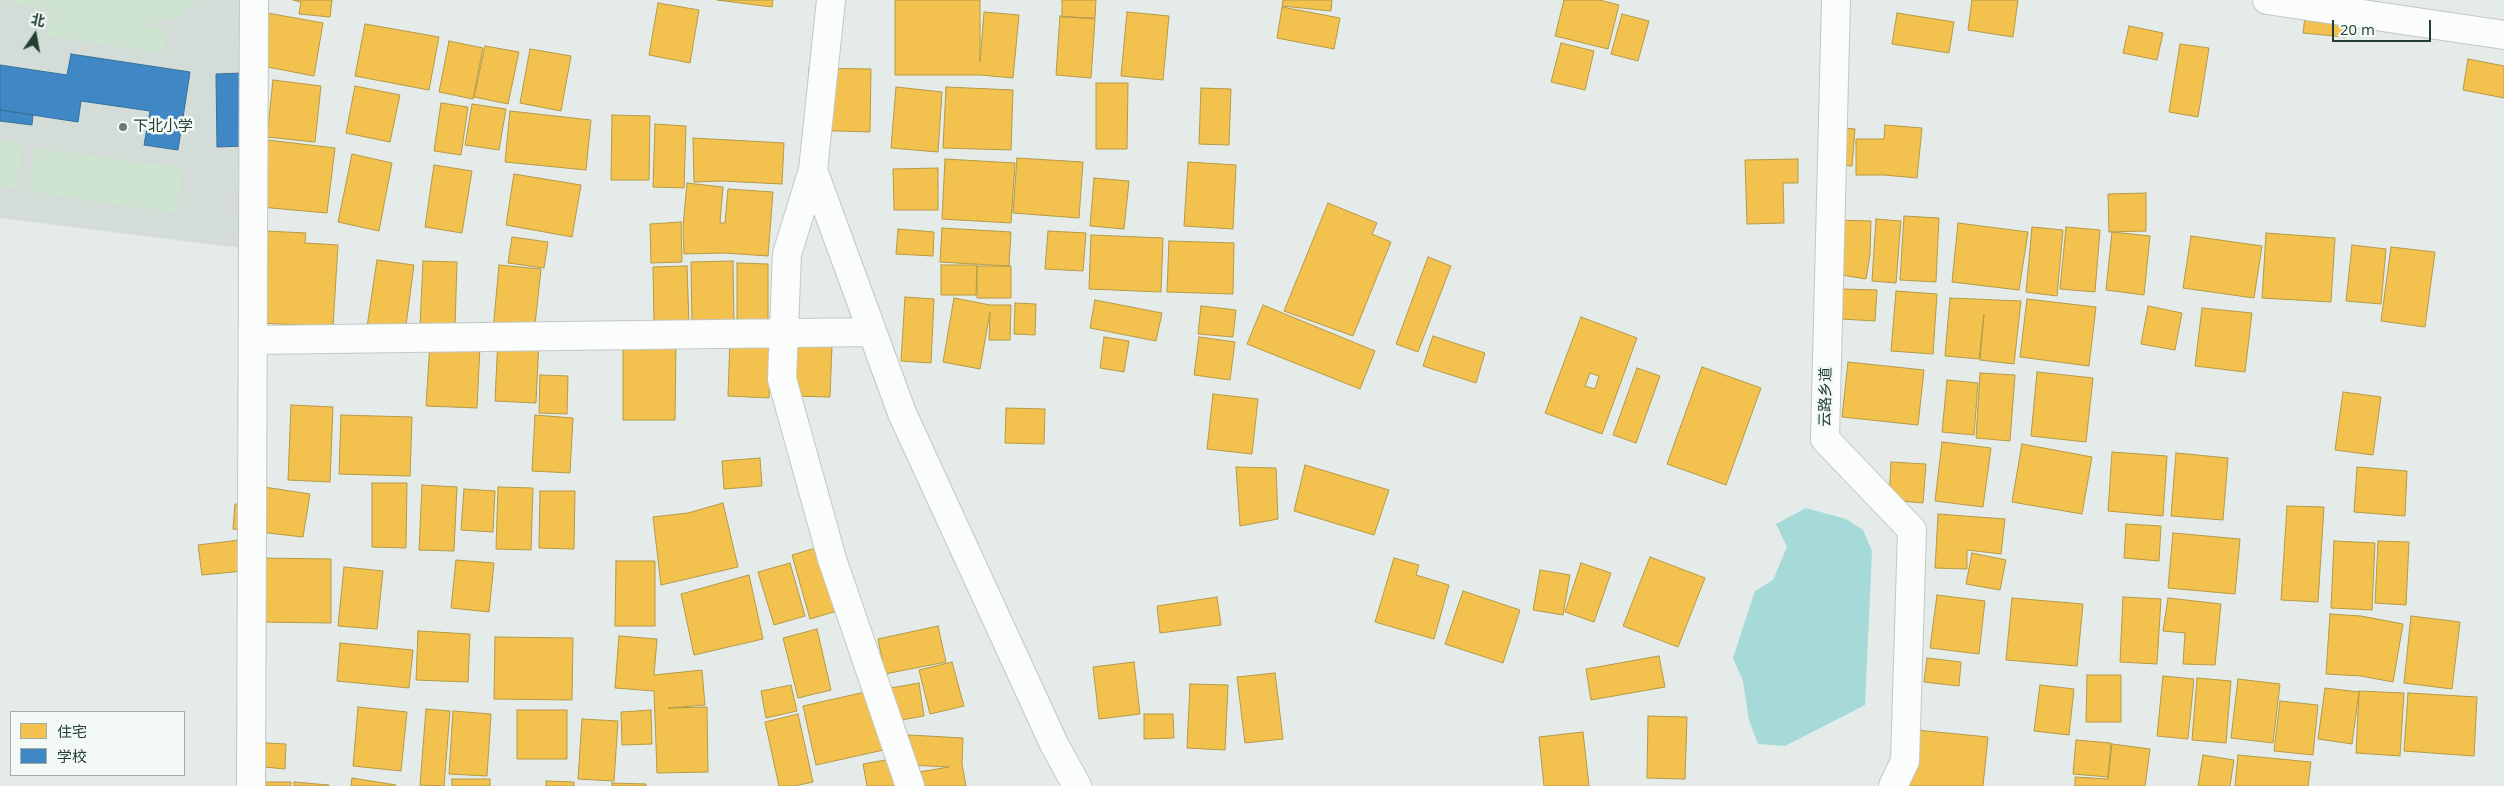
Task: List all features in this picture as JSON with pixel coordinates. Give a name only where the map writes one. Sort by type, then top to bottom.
[{"type":"street","points":[[251,786],[254,0]]},
{"type":"street","points":[[830,0],[813,170],[787,254],[782,379],[832,559],[910,786]]},
{"type":"street","name":"云路乡道","points":[[1836,0],[1825,439],[1912,530],[1905,761],[1893,786]]},
{"type":"street","points":[[2267,0],[2504,35]]},
{"type":"street","points":[[813,170],[902,412],[1054,744],[1076,786]]},
{"type":"street","points":[[253,340],[783,335],[872,332]]},
{"type":"shaded area","name":"下北小学","points":[[0,0],[245,0],[241,248],[0,218]]},
{"type":"green space","points":[[0,0],[200,0],[182,14],[144,25],[167,29],[163,54],[47,35],[51,10]]},
{"type":"green space","points":[[0,141],[22,144],[16,188],[0,186]]},
{"type":"green space","points":[[35,148],[182,168],[176,213],[29,192]]},
{"type":"water","points":[[1806,508],[1846,519],[1863,530],[1872,551],[1865,705],[1785,746],[1758,744],[1749,720],[1743,681],[1733,658],[1755,591],[1773,580],[1787,547],[1776,524]]},
{"type":"building: 住宅","points":[[293,0],[332,0],[330,17],[299,14],[301,2]]},
{"type":"building: 住宅","points":[[717,0],[773,0],[772,7]]},
{"type":"building: 住宅","points":[[895,0],[980,0],[980,62],[984,12],[1019,15],[1013,78],[980,75],[895,75]]},
{"type":"building: 住宅","points":[[1062,0],[1096,0],[1095,18],[1062,17]]},
{"type":"building: 住宅","points":[[1283,0],[1332,0],[1331,11],[1282,6]]},
{"type":"building: 住宅","points":[[1564,0],[1599,0],[1619,5],[1608,49],[1555,36]]},
{"type":"building: 住宅","points":[[1972,0],[2018,0],[2013,37],[1968,30]]},
{"type":"building: 住宅","points":[[2307,0],[2349,0],[2345,37],[2303,33]]},
{"type":"building: 住宅","points":[[658,3],[699,10],[690,63],[649,55]]},
{"type":"building: 住宅","points":[[1282,7],[1340,18],[1334,49],[1277,38]]},
{"type":"building: 住宅","points":[[262,12],[323,23],[314,76],[252,64]]},
{"type":"building: 住宅","points":[[1127,12],[1169,16],[1163,80],[1121,76]]},
{"type":"building: 住宅","points":[[1897,13],[1954,22],[1949,53],[1892,44]]},
{"type":"building: 住宅","points":[[1622,14],[1649,21],[1638,61],[1611,54]]},
{"type":"building: 住宅","points":[[1060,16],[1095,19],[1091,78],[1056,75]]},
{"type":"building: 住宅","points":[[365,24],[439,37],[429,90],[355,76]]},
{"type":"building: 住宅","points":[[2129,26],[2163,33],[2157,60],[2123,53]]},
{"type":"building: 住宅","points":[[449,41],[483,48],[473,99],[439,92]]},
{"type":"building: 住宅","points":[[1561,43],[1594,51],[1585,90],[1551,82]]},
{"type":"building: 住宅","points":[[2180,44],[2209,48],[2198,117],[2169,112]]},
{"type":"building: 住宅","points":[[485,46],[519,52],[508,104],[474,97]]},
{"type":"building: 住宅","points":[[530,49],[571,56],[561,111],[520,103]]},
{"type":"building: 住宅","points":[[2468,59],[2504,66],[2504,98],[2463,90]]},
{"type":"building: 住宅","points":[[809,68],[871,69],[870,132],[807,130]]},
{"type":"building: 住宅","points":[[273,80],[321,86],[315,142],[267,137]]},
{"type":"building: 住宅","points":[[1096,83],[1128,83],[1127,149],[1096,149]]},
{"type":"building: 住宅","points":[[355,86],[400,95],[390,142],[346,133]]},
{"type":"building: 住宅","points":[[896,87],[942,92],[938,152],[891,148]]},
{"type":"building: 住宅","points":[[946,87],[1013,90],[1011,150],[943,148]]},
{"type":"building: 住宅","points":[[1201,88],[1231,89],[1229,145],[1199,144]]},
{"type":"building: 住宅","points":[[441,103],[468,107],[461,155],[434,151]]},
{"type":"building: 住宅","points":[[472,104],[506,109],[499,150],[465,145]]},
{"type":"building: 住宅","points":[[510,111],[591,120],[586,170],[505,162]]},
{"type":"building: 住宅","points":[[612,115],[650,116],[649,180],[611,180]]},
{"type":"building: 住宅","points":[[655,124],[686,126],[684,188],[653,187]]},
{"type":"building: 住宅","points":[[1885,125],[1922,128],[1917,178],[1856,175],[1856,139],[1884,139]]},
{"type":"building: 住宅","points":[[1821,126],[1855,129],[1852,166],[1818,164]]},
{"type":"building: 住宅","points":[[693,138],[784,143],[782,184],[722,181],[694,182]]},
{"type":"building: 住宅","points":[[267,140],[335,148],[327,213],[260,207]]},
{"type":"building: 住宅","points":[[352,154],[392,163],[379,231],[338,222]]},
{"type":"building: 住宅","points":[[1017,158],[1083,162],[1079,218],[1013,213]]},
{"type":"building: 住宅","points":[[945,159],[1015,163],[1011,223],[942,219]]},
{"type":"building: 住宅","points":[[1798,159],[1798,183],[1783,183],[1784,223],[1747,224],[1745,160]]},
{"type":"building: 住宅","points":[[1188,162],[1236,165],[1233,229],[1184,226]]},
{"type":"building: 住宅","points":[[434,165],[472,171],[462,233],[425,227]]},
{"type":"building: 住宅","points":[[938,168],[938,210],[894,210],[893,169]]},
{"type":"building: 住宅","points":[[514,174],[581,185],[572,237],[506,225]]},
{"type":"building: 住宅","points":[[1094,178],[1129,181],[1124,229],[1090,226]]},
{"type":"building: 住宅","points":[[687,183],[723,187],[720,223],[725,223],[728,189],[773,192],[768,256],[724,253],[684,254],[683,227]]},
{"type":"building: 住宅","points":[[2146,193],[2146,231],[2109,232],[2108,194]]},
{"type":"building: 住宅","points":[[1328,203],[1377,223],[1372,234],[1391,242],[1353,336],[1284,311]]},
{"type":"building: 住宅","points":[[1904,216],[1939,218],[1936,282],[1900,280]]},
{"type":"building: 住宅","points":[[1876,219],[1901,221],[1896,283],[1872,281]]},
{"type":"building: 住宅","points":[[1836,220],[1871,221],[1870,255],[1866,279],[1835,274]]},
{"type":"building: 住宅","points":[[681,222],[682,262],[651,263],[650,224]]},
{"type":"building: 住宅","points":[[1958,223],[2028,232],[2019,290],[1952,282]]},
{"type":"building: 住宅","points":[[2032,227],[2063,230],[2057,296],[2026,292]]},
{"type":"building: 住宅","points":[[2066,227],[2100,230],[2095,292],[2060,289]]},
{"type":"building: 住宅","points":[[942,228],[1011,232],[1009,266],[940,262]]},
{"type":"building: 住宅","points":[[898,229],[934,232],[933,256],[896,254]]},
{"type":"building: 住宅","points":[[266,231],[306,233],[305,243],[338,245],[333,327],[261,323]]},
{"type":"building: 住宅","points":[[1048,231],[1086,233],[1083,271],[1045,269]]},
{"type":"building: 住宅","points":[[2112,232],[2150,236],[2144,295],[2106,290]]},
{"type":"building: 住宅","points":[[2266,233],[2335,238],[2331,302],[2262,298]]},
{"type":"building: 住宅","points":[[1091,235],[1163,238],[1161,292],[1089,289]]},
{"type":"building: 住宅","points":[[2191,236],[2262,246],[2254,298],[2183,288]]},
{"type":"building: 住宅","points":[[512,237],[548,242],[544,268],[508,263]]},
{"type":"building: 住宅","points":[[1169,241],[1234,243],[1233,294],[1167,292]]},
{"type":"building: 住宅","points":[[2352,245],[2386,249],[2381,304],[2346,301]]},
{"type":"building: 住宅","points":[[2391,247],[2435,252],[2425,327],[2381,321]]},
{"type":"building: 住宅","points":[[1428,257],[1451,266],[1418,352],[1396,344]]},
{"type":"building: 住宅","points":[[377,260],[414,265],[405,333],[367,327]]},
{"type":"building: 住宅","points":[[423,261],[457,262],[455,328],[420,326]]},
{"type":"building: 住宅","points":[[733,261],[734,326],[692,326],[691,262]]},
{"type":"building: 住宅","points":[[737,263],[768,264],[768,324],[737,325]]},
{"type":"building: 住宅","points":[[499,265],[541,269],[534,334],[493,331]]},
{"type":"building: 住宅","points":[[941,265],[977,265],[976,295],[941,295]]},
{"type":"building: 住宅","points":[[687,266],[689,324],[654,325],[653,267]]},
{"type":"building: 住宅","points":[[977,266],[1011,266],[1011,298],[977,298]]},
{"type":"building: 住宅","points":[[1842,289],[1877,290],[1875,321],[1841,319]]},
{"type":"building: 住宅","points":[[1896,291],[1937,294],[1933,354],[1891,351]]},
{"type":"building: 住宅","points":[[905,297],[934,299],[931,363],[901,361]]},
{"type":"building: 住宅","points":[[954,298],[990,305],[1011,305],[1010,340],[989,340],[990,312],[980,369],[943,362]]},
{"type":"building: 住宅","points":[[1950,298],[2021,301],[2014,364],[1980,360],[1984,314],[1979,359],[1945,356]]},
{"type":"building: 住宅","points":[[2027,299],[2096,307],[2089,366],[2020,357]]},
{"type":"building: 住宅","points":[[1095,300],[1162,313],[1156,341],[1090,328]]},
{"type":"building: 住宅","points":[[1015,303],[1036,304],[1035,335],[1014,334]]},
{"type":"building: 住宅","points":[[1263,305],[1375,351],[1360,389],[1247,344]]},
{"type":"building: 住宅","points":[[1201,306],[1236,310],[1233,337],[1198,334]]},
{"type":"building: 住宅","points":[[2148,306],[2182,313],[2175,350],[2141,344]]},
{"type":"building: 住宅","points":[[2202,308],[2252,313],[2245,372],[2195,366]]},
{"type":"building: 住宅","points":[[1581,317],[1637,338],[1602,434],[1545,413]],"holes":[[[1590,373],[1599,376],[1595,389],[1585,386]]]},
{"type":"building: 住宅","points":[[1433,336],[1485,353],[1476,383],[1423,366]]},
{"type":"building: 住宅","points":[[498,337],[539,339],[536,403],[495,401]]},
{"type":"building: 住宅","points":[[1104,337],[1129,341],[1124,372],[1100,368]]},
{"type":"building: 住宅","points":[[1199,337],[1235,342],[1230,380],[1194,375]]},
{"type":"building: 住宅","points":[[730,339],[772,341],[769,398],[728,396]]},
{"type":"building: 住宅","points":[[623,341],[676,342],[675,420],[623,420]]},
{"type":"building: 住宅","points":[[430,343],[480,346],[477,408],[426,406]]},
{"type":"building: 住宅","points":[[793,344],[832,345],[830,397],[791,396]]},
{"type":"building: 住宅","points":[[1848,362],[1924,370],[1918,425],[1842,417]]},
{"type":"building: 住宅","points":[[1702,367],[1761,388],[1726,485],[1667,464]]},
{"type":"building: 住宅","points":[[1637,368],[1660,376],[1636,443],[1613,435]]},
{"type":"building: 住宅","points":[[2037,372],[2093,378],[2086,442],[2031,436]]},
{"type":"building: 住宅","points":[[1980,373],[2015,375],[2010,441],[1976,438]]},
{"type":"building: 住宅","points":[[540,375],[568,376],[567,414],[539,413]]},
{"type":"building: 住宅","points":[[1947,380],[1978,383],[1974,435],[1942,432]]},
{"type":"building: 住宅","points":[[2343,392],[2381,397],[2373,455],[2335,450]]},
{"type":"building: 住宅","points":[[1213,394],[1258,399],[1252,454],[1207,449]]},
{"type":"building: 住宅","points":[[291,405],[333,407],[330,482],[288,480]]},
{"type":"building: 住宅","points":[[1006,408],[1045,409],[1044,444],[1005,443]]},
{"type":"building: 住宅","points":[[341,415],[412,417],[410,476],[339,474]]},
{"type":"building: 住宅","points":[[535,415],[573,418],[570,473],[532,471]]},
{"type":"building: 住宅","points":[[1942,442],[1991,448],[1983,507],[1935,501]]},
{"type":"building: 住宅","points":[[2022,444],[2092,457],[2082,514],[2012,502]]},
{"type":"building: 住宅","points":[[2112,452],[2167,456],[2163,516],[2108,511]]},
{"type":"building: 住宅","points":[[2176,453],[2228,458],[2223,520],[2171,516]]},
{"type":"building: 住宅","points":[[760,458],[762,486],[724,489],[722,461]]},
{"type":"building: 住宅","points":[[1891,462],[1926,464],[1923,503],[1889,500]]},
{"type":"building: 住宅","points":[[1305,465],[1389,490],[1374,535],[1294,511]]},
{"type":"building: 住宅","points":[[1236,467],[1276,468],[1278,519],[1240,526]]},
{"type":"building: 住宅","points":[[2357,467],[2407,471],[2405,516],[2354,512]]},
{"type":"building: 住宅","points":[[372,483],[407,483],[406,548],[372,547]]},
{"type":"building: 住宅","points":[[422,485],[457,487],[454,551],[419,550]]},
{"type":"building: 住宅","points":[[264,487],[310,494],[303,537],[233,529],[235,504],[261,506]]},
{"type":"building: 住宅","points":[[498,487],[533,488],[531,550],[496,549]]},
{"type":"building: 住宅","points":[[464,489],[495,491],[493,532],[461,530]]},
{"type":"building: 住宅","points":[[540,491],[575,491],[574,549],[539,548]]},
{"type":"building: 住宅","points":[[723,503],[738,567],[661,585],[653,517],[688,513]]},
{"type":"building: 住宅","points":[[2287,506],[2324,507],[2318,602],[2281,600]]},
{"type":"building: 住宅","points":[[1938,514],[2005,519],[2001,554],[1967,550],[1967,569],[1935,568]]},
{"type":"building: 住宅","points":[[2126,524],[2161,526],[2159,561],[2124,558]]},
{"type":"building: 住宅","points":[[2173,533],[2240,539],[2235,594],[2168,588]]},
{"type":"building: 住宅","points":[[240,540],[243,571],[202,575],[198,545]]},
{"type":"building: 住宅","points":[[2334,541],[2375,543],[2372,610],[2331,608]]},
{"type":"building: 住宅","points":[[2378,541],[2409,542],[2406,605],[2375,603]]},
{"type":"building: 住宅","points":[[826,545],[844,609],[810,619],[792,555]]},
{"type":"building: 住宅","points":[[1972,553],[2006,560],[2000,590],[1966,584]]},
{"type":"building: 住宅","points":[[1650,557],[1705,578],[1678,647],[1623,626]]},
{"type":"building: 住宅","points":[[260,558],[331,559],[331,623],[259,622]]},
{"type":"building: 住宅","points":[[1394,558],[1419,565],[1416,575],[1449,585],[1434,639],[1375,622]]},
{"type":"building: 住宅","points":[[456,560],[494,563],[489,612],[451,608]]},
{"type":"building: 住宅","points":[[616,561],[655,561],[655,626],[615,626]]},
{"type":"building: 住宅","points":[[790,563],[805,616],[774,625],[758,572]]},
{"type":"building: 住宅","points":[[1581,563],[1611,573],[1594,622],[1565,612]]},
{"type":"building: 住宅","points":[[344,567],[383,571],[377,629],[338,626]]},
{"type":"building: 住宅","points":[[1540,570],[1570,575],[1563,615],[1533,610]]},
{"type":"building: 住宅","points":[[749,575],[763,639],[694,655],[681,594]]},
{"type":"building: 住宅","points":[[1463,591],[1520,610],[1503,663],[1445,644]]},
{"type":"building: 住宅","points":[[1937,595],[1985,601],[1979,654],[1930,648]]},
{"type":"building: 住宅","points":[[1217,597],[1221,625],[1160,633],[1157,606]]},
{"type":"building: 住宅","points":[[2123,597],[2161,599],[2157,664],[2120,662]]},
{"type":"building: 住宅","points":[[2012,598],[2083,604],[2077,666],[2006,660]]},
{"type":"building: 住宅","points":[[2168,598],[2221,604],[2215,665],[2183,664],[2185,633],[2163,631]]},
{"type":"building: 住宅","points":[[2330,614],[2361,616],[2403,624],[2393,682],[2361,676],[2326,674]]},
{"type":"building: 住宅","points":[[2411,616],[2460,622],[2452,689],[2404,683]]},
{"type":"building: 住宅","points":[[938,626],[946,662],[885,674],[878,639]]},
{"type":"building: 住宅","points":[[817,629],[831,690],[798,698],[783,638]]},
{"type":"building: 住宅","points":[[418,631],[470,634],[468,682],[416,680]]},
{"type":"building: 住宅","points":[[619,636],[657,639],[654,675],[702,670],[705,705],[668,708],[707,707],[708,772],[657,773],[654,691],[615,688]]},
{"type":"building: 住宅","points":[[495,637],[573,638],[572,700],[494,699]]},
{"type":"building: 住宅","points":[[340,643],[413,650],[409,688],[337,681]]},
{"type":"building: 住宅","points":[[1659,656],[1665,687],[1591,700],[1586,669]]},
{"type":"building: 住宅","points":[[1927,658],[1961,662],[1959,686],[1924,682]]},
{"type":"building: 住宅","points":[[952,662],[964,706],[930,714],[919,670]]},
{"type":"building: 住宅","points":[[1134,662],[1140,714],[1099,719],[1093,667]]},
{"type":"building: 住宅","points":[[1275,673],[1283,739],[1245,743],[1237,677]]},
{"type":"building: 住宅","points":[[2087,675],[2121,675],[2121,722],[2086,722]]},
{"type":"building: 住宅","points":[[2163,676],[2194,679],[2188,739],[2157,736]]},
{"type":"building: 住宅","points":[[2197,678],[2231,681],[2226,743],[2192,740]]},
{"type":"building: 住宅","points":[[2238,679],[2280,684],[2273,743],[2231,738]]},
{"type":"building: 住宅","points":[[919,683],[924,716],[890,722],[885,689]]},
{"type":"building: 住宅","points":[[1190,684],[1228,685],[1225,750],[1187,748]]},
{"type":"building: 住宅","points":[[791,685],[797,711],[766,718],[761,691]]},
{"type":"building: 住宅","points":[[2040,685],[2074,689],[2069,735],[2034,731]]},
{"type":"building: 住宅","points":[[2325,688],[2359,692],[2352,744],[2318,739]]},
{"type":"building: 住宅","points":[[874,690],[888,749],[816,765],[803,706]]},
{"type":"building: 住宅","points":[[2359,691],[2404,693],[2400,756],[2356,753]]},
{"type":"building: 住宅","points":[[2408,693],[2477,697],[2474,756],[2404,751]]},
{"type":"building: 住宅","points":[[2280,701],[2318,705],[2313,755],[2274,751]]},
{"type":"building: 住宅","points":[[358,707],[407,712],[401,771],[353,766]]},
{"type":"building: 住宅","points":[[426,709],[450,711],[444,786],[420,785]]},
{"type":"building: 住宅","points":[[517,710],[567,710],[567,759],[517,759]]},
{"type":"building: 住宅","points":[[651,710],[652,744],[622,745],[621,712]]},
{"type":"building: 住宅","points":[[453,711],[491,714],[487,776],[449,774]]},
{"type":"building: 住宅","points":[[798,714],[813,782],[794,786],[779,786],[765,722]]},
{"type":"building: 住宅","points":[[1144,714],[1173,714],[1174,738],[1144,739]]},
{"type":"building: 住宅","points":[[1648,716],[1687,717],[1685,779],[1647,778]]},
{"type":"building: 住宅","points":[[582,719],[618,721],[614,781],[578,779]]},
{"type":"building: 住宅","points":[[1916,730],[1988,737],[1983,786],[1910,786]]},
{"type":"building: 住宅","points":[[1583,732],[1589,786],[1544,786],[1539,737]]},
{"type":"building: 住宅","points":[[909,735],[963,738],[962,764],[966,786],[915,786],[913,773],[949,767],[908,765]]},
{"type":"building: 住宅","points":[[2076,740],[2111,743],[2108,777],[2073,774]]},
{"type":"building: 住宅","points":[[266,743],[286,744],[285,769],[264,767]]},
{"type":"building: 住宅","points":[[2112,744],[2150,749],[2145,786],[2075,786],[2075,777],[2108,779]]},
{"type":"building: 住宅","points":[[2203,755],[2234,760],[2230,786],[2198,786]]},
{"type":"building: 住宅","points":[[2238,755],[2311,762],[2308,786],[2235,786]]},
{"type":"building: 住宅","points":[[897,758],[903,786],[867,786],[863,764]]},
{"type":"building: 住宅","points":[[352,778],[396,785],[396,786],[351,786]]},
{"type":"building: 住宅","points":[[452,779],[490,779],[490,786],[452,786]]},
{"type":"building: 住宅","points":[[546,781],[574,782],[574,786],[546,786]]},
{"type":"building: 住宅","points":[[265,782],[291,782],[291,786],[264,786]]},
{"type":"building: 住宅","points":[[294,782],[329,785],[329,786],[294,786]]},
{"type":"building: 住宅","points":[[612,783],[646,784],[646,786],[612,786]]},
{"type":"building: 学校","points":[[71,54],[190,72],[178,150],[144,145],[150,111],[81,101],[78,122],[0,110],[0,65],[67,75]]},
{"type":"building: 学校","points":[[243,73],[245,146],[217,147],[216,74]]},
{"type":"building: 学校","points":[[0,110],[33,115],[32,125],[0,121]]},
{"type":"place","name":"下北小学","points":[[123,127]]}]
